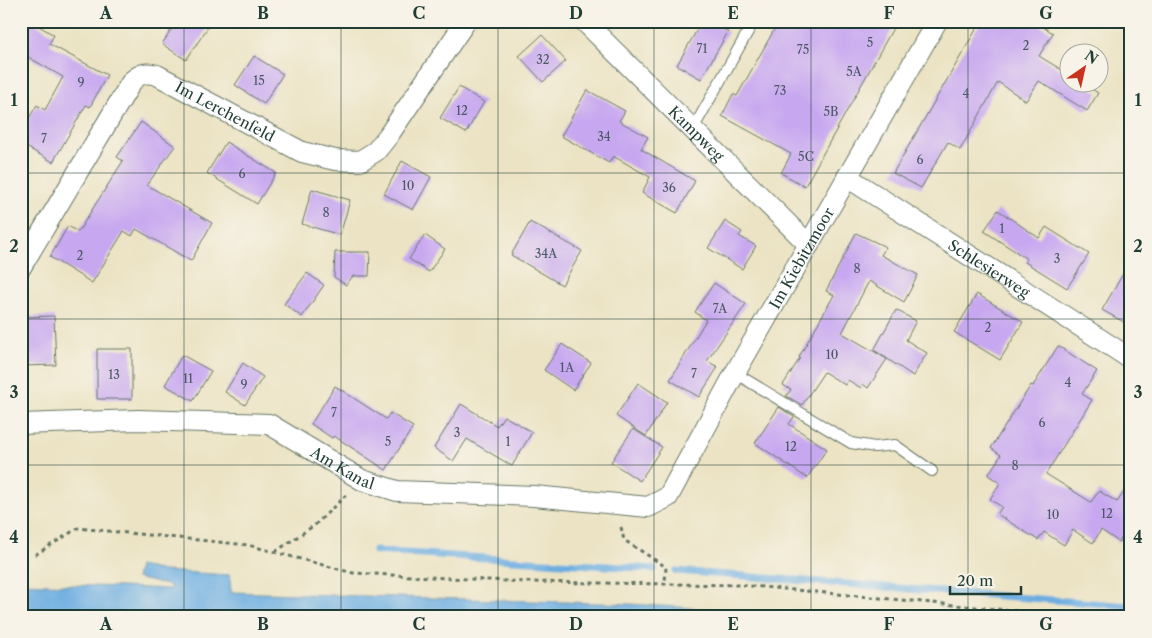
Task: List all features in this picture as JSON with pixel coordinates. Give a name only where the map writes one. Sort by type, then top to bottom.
[{"type":"street","name":"Im Lerchenfeld","points":[[21,267],[132,81],[139,75],[148,72],[158,75],[302,152],[335,160],[360,161],[376,151],[388,136],[466,21]]},
{"type":"street","name":"Kampweg","points":[[584,21],[809,245]]},
{"type":"street","name":"Im Kiebitzmoor","points":[[668,497],[735,373],[937,21]]},
{"type":"street","name":"Schlesierweg","points":[[847,178],[1131,359]]},
{"type":"street","name":"Am Kanal","points":[[21,424],[138,420],[269,424],[362,480],[397,491],[534,496],[648,507],[668,497]]},
{"type":"lane","points":[[693,129],[754,21]]},
{"type":"lane","points":[[735,373],[851,444],[875,447],[895,444],[932,471]]},
{"type":"path","points":[[274,552],[316,524],[362,480]]},
{"type":"path","points":[[616,504],[624,540],[666,567],[665,583]]},
{"type":"path","points":[[35,555],[78,528],[248,545],[353,573],[527,582],[741,585],[1082,617]]},
{"type":"water","points":[[139,566],[164,571],[230,575],[231,592],[631,604],[836,617],[21,617],[21,583],[171,589],[171,586],[136,578]]},
{"type":"building","points":[[177,21],[212,21],[186,60],[162,44]]},
{"type":"building","points":[[702,21],[709,21],[728,32],[701,79],[677,65]]},
{"type":"building","points":[[779,21],[897,21],[805,186],[781,173],[791,154],[722,116],[733,94],[737,96]]},
{"type":"building","points":[[981,21],[1033,21],[1053,33],[1039,56],[1060,69],[1060,92],[1098,93],[1087,111],[1039,81],[1026,101],[998,82],[960,150],[948,142],[921,188],[893,173]]},
{"type":"building","points":[[32,22],[54,35],[49,44],[107,75],[90,107],[86,105],[53,162],[21,144],[21,131],[37,105],[45,110],[63,77],[21,53],[21,39]]},
{"type":"building","points":[[542,35],[566,61],[543,82],[519,56]]},
{"type":"building","points":[[254,56],[283,74],[264,104],[235,85]]},
{"type":"building","points":[[459,87],[484,102],[466,133],[440,118]]},
{"type":"building","points":[[587,90],[625,111],[619,121],[648,137],[641,149],[695,181],[677,213],[642,193],[650,177],[613,156],[609,163],[561,136]]},
{"type":"building","points":[[141,122],[175,146],[147,185],[212,223],[191,261],[136,229],[132,236],[124,231],[92,283],[50,257],[68,226],[78,232],[123,161],[117,157]]},
{"type":"building","points":[[226,142],[276,173],[257,204],[207,173]]},
{"type":"building","points":[[402,161],[431,177],[413,210],[384,194]]},
{"type":"building","points":[[312,189],[350,200],[340,235],[302,224]]},
{"type":"building","points":[[998,210],[1039,238],[1046,227],[1089,254],[1067,288],[1025,262],[1027,259],[984,231]]},
{"type":"building","points":[[725,221],[742,232],[739,236],[756,246],[742,269],[708,248]]},
{"type":"building","points":[[530,222],[582,251],[562,285],[511,255]]},
{"type":"building","points":[[856,233],[886,247],[881,255],[918,275],[904,302],[869,281],[842,333],[887,359],[868,388],[863,384],[861,388],[848,380],[845,385],[824,372],[802,405],[786,396],[791,390],[783,385],[834,295],[826,291]]},
{"type":"building","points":[[425,235],[445,249],[429,272],[409,259]]},
{"type":"building","points":[[335,252],[370,252],[369,276],[353,276],[346,285],[334,277]]},
{"type":"building","points":[[1131,260],[1131,326],[1102,310]]},
{"type":"building","points":[[307,273],[324,285],[302,317],[284,304]]},
{"type":"building","points":[[714,283],[746,304],[707,361],[718,367],[699,397],[670,380],[706,320],[695,312]]},
{"type":"building","points":[[977,294],[1023,322],[1000,360],[954,332]]},
{"type":"building","points":[[896,310],[916,321],[906,340],[927,353],[913,376],[874,350]]},
{"type":"building","points":[[54,316],[56,365],[21,366],[21,317]]},
{"type":"building","points":[[562,344],[591,363],[573,390],[544,370]]},
{"type":"building","points":[[1058,346],[1097,371],[1082,394],[1092,400],[1046,474],[1091,502],[1099,491],[1117,502],[1131,482],[1131,523],[1119,542],[1101,530],[1093,543],[1073,530],[1064,545],[1044,532],[1038,540],[997,514],[1002,507],[990,499],[1000,483],[988,475],[1001,455],[991,448]]},
{"type":"building","points":[[97,349],[132,349],[132,399],[97,399]]},
{"type":"building","points":[[182,355],[211,371],[193,401],[165,385]]},
{"type":"building","points":[[243,363],[263,377],[245,405],[225,392]]},
{"type":"building","points":[[638,383],[667,402],[646,436],[616,416]]},
{"type":"building","points":[[335,386],[386,419],[390,413],[413,427],[386,470],[334,436],[332,438],[311,424]]},
{"type":"building","points":[[461,404],[497,426],[504,416],[532,432],[512,466],[467,439],[453,461],[434,448]]},
{"type":"building","points":[[779,407],[794,417],[789,424],[827,449],[807,478],[755,443]]},
{"type":"building","points":[[633,429],[662,447],[640,481],[611,462]]},
{"type":"waterway","points":[[375,551],[654,569]]},
{"type":"waterway","points":[[676,571],[1131,606]]}]
